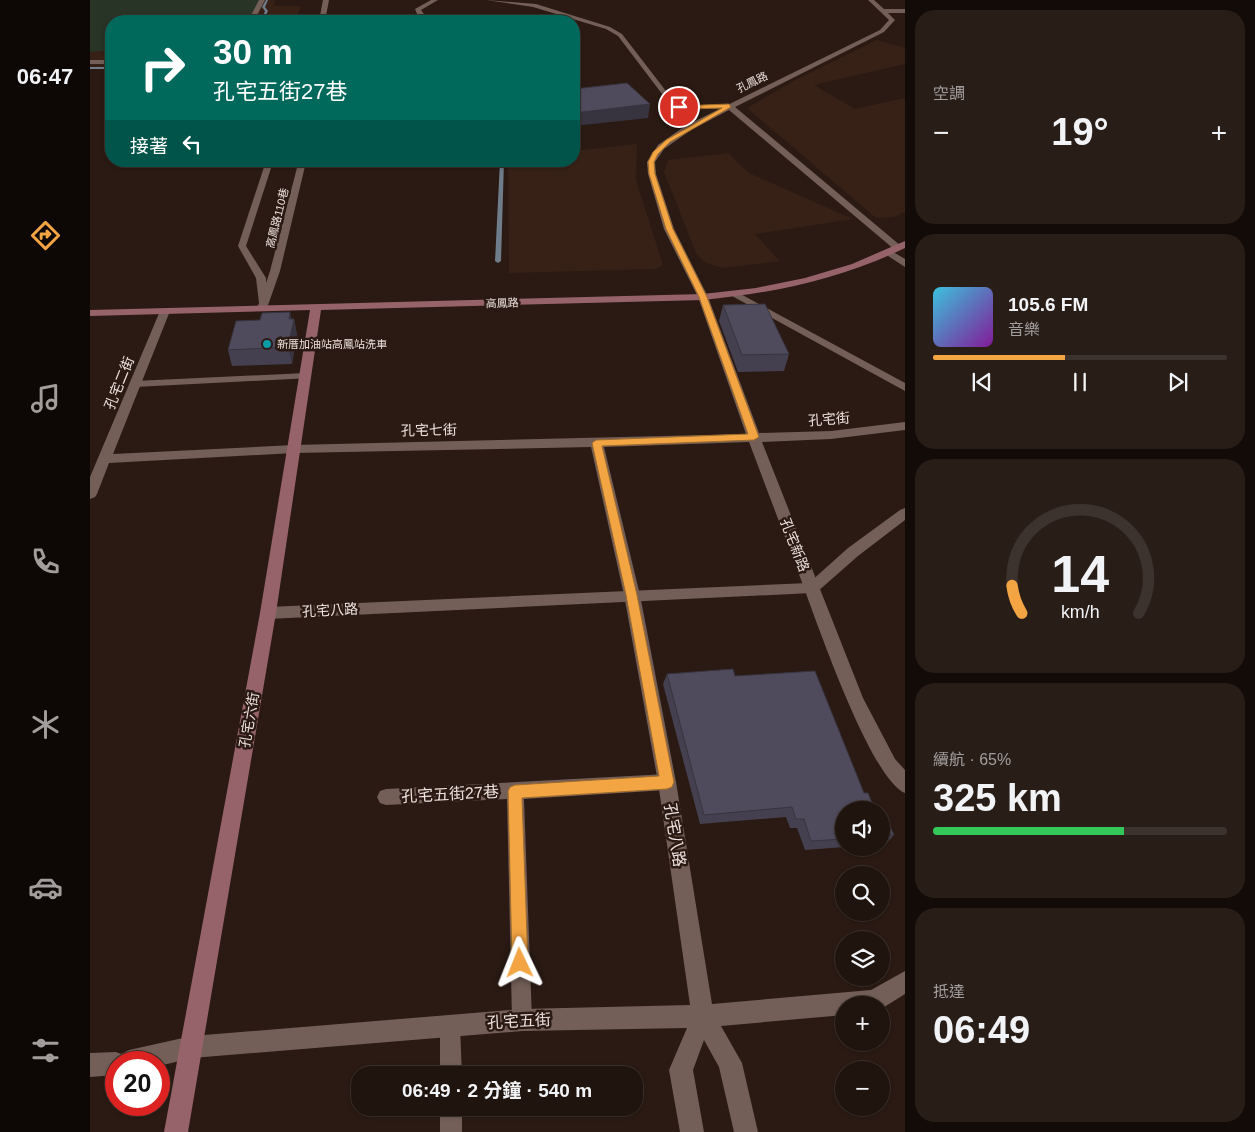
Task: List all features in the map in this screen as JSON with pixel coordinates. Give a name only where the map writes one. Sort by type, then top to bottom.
[{"type":"street","points":[[871,0],[885,11],[905,11]]},
{"type":"street","name":"孔鳳路","points":[[703,297],[669,229],[652,174],[651,162],[655,153],[668,141],[729,106],[882,31],[892,20],[885,11]]},
{"type":"street","points":[[729,106],[897,248],[905,264]]},
{"type":"street","name":"高鳳路","points":[[90,313],[703,297],[801,284],[836,274],[897,248]]},
{"type":"street","name":"孔宅新路","points":[[703,297],[754,437],[855,700],[889,765],[905,784]]},
{"type":"street","name":"孔宅六街","points":[[176,1132],[268,613],[316,308]]},
{"type":"street","name":"孔宅二街","points":[[90,494],[165,311]]},
{"type":"street","name":"孔宅街","points":[[754,437],[831,434],[905,426]]},
{"type":"street","name":"孔宅七街","points":[[104,459],[294,450],[596,443],[754,437]]},
{"type":"street","name":"孔宅八路","points":[[596,443],[632,595],[667,782],[703,1016],[730,1063],[746,1132]]},
{"type":"street","name":"孔宅五街","points":[[170,1052],[192,1047],[522,1020],[703,1016],[874,1001],[905,982]]},
{"type":"street","points":[[692,1132],[681,1070],[703,1016]]},
{"type":"street","points":[[90,1065],[105,1064]]},
{"type":"lane","points":[[254,15],[262,0]]},
{"type":"lane","points":[[323,15],[326,0]]},
{"type":"lane","points":[[421,15],[418,9],[435,0]]},
{"type":"lane","points":[[489,0],[534,5],[565,15]]},
{"type":"lane","points":[[580,20],[615,31],[674,106],[686,108],[729,106]]},
{"type":"lane","points":[[90,62],[105,62]]},
{"type":"lane","points":[[262,308],[261,278],[242,246],[268,167]]},
{"type":"lane","name":"高鳳路110巷","points":[[262,308],[275,271],[301,167]]},
{"type":"lane","points":[[735,294],[905,388]]},
{"type":"lane","points":[[134,384],[306,376]]},
{"type":"lane","points":[[812,588],[853,552],[905,513]]},
{"type":"lane","name":"孔宅八路","points":[[268,613],[812,588]]},
{"type":"lane","name":"孔宅五街27巷","points":[[386,797],[667,782]]},
{"type":"lane","name":"孔宅五街27巷","points":[[515,791],[522,1020]]},
{"type":"lane","points":[[450,1026],[451,1066]]},
{"type":"lane","points":[[451,1116],[451,1132]]},
{"type":"shaded area","points":[[90,0],[275,0],[274,6],[301,6],[297,15],[105,15],[105,68],[90,69]]},
{"type":"shaded area","points":[[877,40],[905,48],[905,64],[814,85],[855,109],[905,98],[905,212],[894,217],[876,218],[747,108],[797,79]]},
{"type":"shaded area","points":[[637,144],[636,180],[663,265],[655,269],[509,273],[508,167],[580,167],[580,150]]},
{"type":"shaded area","points":[[728,153],[749,173],[853,219],[755,234],[780,261],[723,268],[706,263],[696,253],[664,172],[668,160]]},
{"type":"green space","points":[[90,0],[260,0],[252,15],[105,15],[105,51],[90,52]]},
{"type":"building","points":[[627,83],[650,104],[580,112],[580,88]]},
{"type":"building","points":[[765,304],[789,354],[742,355],[723,305]]},
{"type":"building","points":[[290,312],[289,319],[294,319],[288,347],[228,350],[236,321],[260,320],[262,313]]},
{"type":"building","points":[[733,669],[735,676],[815,671],[864,793],[868,793],[871,801],[835,801],[835,840],[811,841],[804,819],[796,819],[792,807],[704,815],[667,674]]},
{"type":"building","points":[[890,826],[894,835],[890,835]]},
{"type":"waterway","points":[[265,15],[267,11],[263,7],[267,0]]},
{"type":"waterway","points":[[90,68],[105,68]]},
{"type":"waterway","points":[[498,261],[502,167]]},
{"type":"place","name":"新厝加油站高鳳站洗車","points":[[267,344]]},
{"type":"route","points":[[520,963],[515,791],[667,782],[632,595],[596,443],[754,437],[703,297],[669,229],[652,174],[651,162],[655,153],[668,141],[729,106],[679,107]]}]
